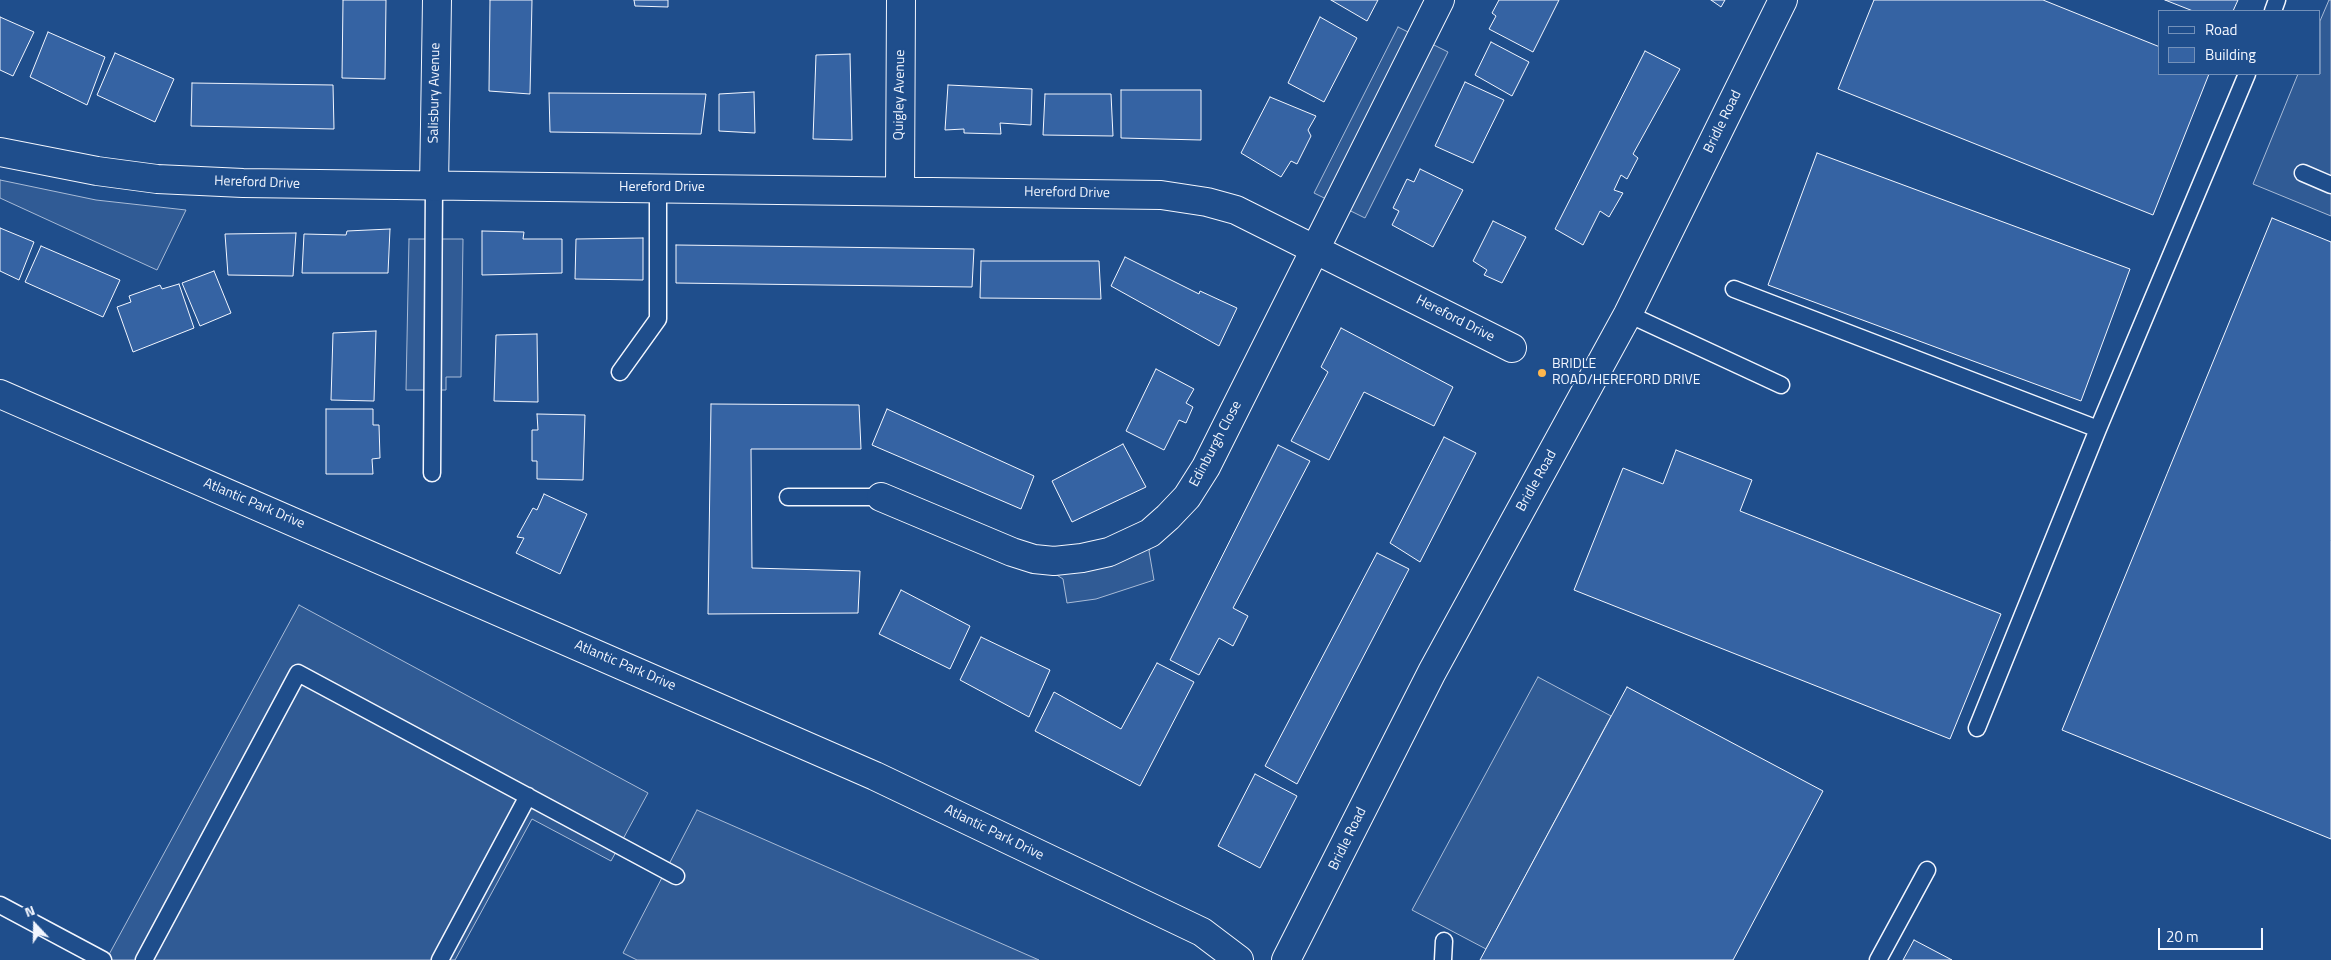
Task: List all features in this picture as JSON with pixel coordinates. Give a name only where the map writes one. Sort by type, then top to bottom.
[{"type":"street","name":"Salisbury Avenue","points":[[434,187],[437,0]]},
{"type":"street","name":"Quigley Avenue","points":[[900,190],[901,0]]},
{"type":"street","points":[[1316,249],[1440,0]]},
{"type":"street","name":"Bridle Road","points":[[1286,960],[1432,672],[1628,314],[1783,0]]},
{"type":"street","name":"Hereford Drive","points":[[0,152],[97,171],[157,179],[434,187],[900,190],[1161,195],[1207,202],[1236,210],[1512,348]]},
{"type":"street","name":"Edinburgh Close","points":[[881,497],[1012,552],[1034,559],[1054,561],[1082,558],[1109,552],[1150,533],[1187,497],[1206,467],[1316,249]]},
{"type":"street","name":"Atlantic Park Drive","points":[[0,394],[875,776],[1202,932],[1239,960]]},
{"type":"lane","points":[[1978,728],[2098,429],[2246,75]]},
{"type":"lane","points":[[2303,173],[2331,185]]},
{"type":"lane","points":[[432,474],[434,187]]},
{"type":"lane","points":[[620,372],[658,319],[658,188]]},
{"type":"lane","points":[[1734,289],[2098,429]]},
{"type":"lane","points":[[1628,314],[1781,385]]},
{"type":"lane","points":[[788,497],[881,497]]},
{"type":"lane","points":[[144,960],[298,673],[676,876]]},
{"type":"lane","points":[[440,960],[528,796]]},
{"type":"lane","points":[[1878,960],[1927,870]]},
{"type":"lane","points":[[0,905],[103,960]]},
{"type":"lane","points":[[1443,960],[1444,941]]},
{"type":"shaded area","points":[[2329,0],[2331,0],[2331,216],[2253,184],[2298,75],[2321,75],[2321,19]]},
{"type":"shaded area","points":[[1398,27],[1448,52],[1365,218],[1314,193]]},
{"type":"shaded area","points":[[0,180],[96,200],[186,210],[157,270],[0,198]]},
{"type":"shaded area","points":[[409,239],[463,239],[461,377],[446,377],[446,390],[406,390]]},
{"type":"shaded area","points":[[1153,544],[1149,551],[1154,580],[1096,599],[1067,603],[1063,579],[1052,572]]},
{"type":"shaded area","points":[[299,605],[648,793],[611,861],[532,819],[455,960],[106,960]]},
{"type":"shaded area","points":[[1538,677],[1611,716],[1486,949],[1412,910]]},
{"type":"shaded area","points":[[697,810],[1039,960],[637,960],[623,953]]},
{"type":"building","points":[[343,0],[386,0],[385,79],[342,78]]},
{"type":"building","points":[[490,0],[532,0],[530,94],[489,91]]},
{"type":"building","points":[[634,0],[668,0],[668,7],[635,6]]},
{"type":"building","points":[[1331,0],[1378,0],[1367,21]]},
{"type":"building","points":[[1499,0],[1559,0],[1533,52],[1489,29],[1496,16],[1492,13]]},
{"type":"building","points":[[1711,0],[1725,0],[1721,7]]},
{"type":"building","points":[[1874,0],[2043,0],[2158,46],[2158,75],[2209,75],[2153,215],[1838,89]]},
{"type":"building","points":[[2165,0],[2238,0],[2233,10],[2190,10]]},
{"type":"building","points":[[0,17],[34,32],[13,76],[0,70]]},
{"type":"building","points":[[1320,17],[1357,38],[1324,102],[1288,83]]},
{"type":"building","points":[[48,32],[105,57],[87,105],[30,77]]},
{"type":"building","points":[[1491,42],[1529,62],[1512,96],[1475,75]]},
{"type":"building","points":[[1645,51],[1680,69],[1633,154],[1638,158],[1627,179],[1621,175],[1614,190],[1623,193],[1609,217],[1600,211],[1583,245],[1555,229]]},
{"type":"building","points":[[115,53],[174,79],[155,122],[97,95]]},
{"type":"building","points":[[850,54],[852,140],[813,139],[816,55]]},
{"type":"building","points":[[1465,82],[1504,100],[1473,163],[1435,146]]},
{"type":"building","points":[[192,83],[333,85],[334,129],[191,126]]},
{"type":"building","points":[[948,85],[1032,89],[1031,125],[1000,123],[1001,134],[964,133],[964,129],[945,130]]},
{"type":"building","points":[[1121,90],[1201,90],[1201,140],[1121,138]]},
{"type":"building","points":[[754,92],[755,133],[719,131],[719,94]]},
{"type":"building","points":[[549,93],[706,94],[701,134],[550,132]]},
{"type":"building","points":[[1045,94],[1111,94],[1113,136],[1043,135]]},
{"type":"building","points":[[1270,97],[1316,116],[1308,130],[1311,136],[1297,164],[1291,161],[1281,177],[1241,153]]},
{"type":"building","points":[[1817,153],[2130,269],[2081,401],[1768,285]]},
{"type":"building","points":[[1420,169],[1463,190],[1433,247],[1392,225],[1399,211],[1393,208],[1407,179],[1414,182]]},
{"type":"building","points":[[2272,218],[2331,242],[2331,839],[2062,730]]},
{"type":"building","points":[[1493,221],[1526,237],[1502,283],[1484,275],[1487,270],[1473,261]]},
{"type":"building","points":[[0,228],[34,242],[19,280],[0,271]]},
{"type":"building","points":[[390,229],[388,273],[302,273],[304,234],[346,235],[347,231]]},
{"type":"building","points":[[482,231],[524,232],[523,239],[562,239],[562,273],[482,275]]},
{"type":"building","points":[[296,233],[293,276],[228,275],[225,234]]},
{"type":"building","points":[[643,238],[643,280],[575,279],[576,239]]},
{"type":"building","points":[[676,245],[974,249],[972,287],[676,283]]},
{"type":"building","points":[[41,246],[120,280],[103,317],[25,282]]},
{"type":"building","points":[[1125,257],[1199,294],[1200,291],[1237,308],[1219,346],[1111,286]]},
{"type":"building","points":[[981,261],[1099,261],[1101,299],[980,298]]},
{"type":"building","points":[[214,271],[231,313],[200,326],[182,283]]},
{"type":"building","points":[[179,284],[194,328],[133,352],[117,307],[131,302],[129,296],[160,285],[162,289]]},
{"type":"building","points":[[1341,328],[1453,387],[1434,426],[1364,392],[1329,460],[1291,441],[1328,372],[1321,367]]},
{"type":"building","points":[[376,331],[374,401],[331,400],[333,333]]},
{"type":"building","points":[[537,334],[538,402],[494,401],[496,335]]},
{"type":"building","points":[[1156,369],[1194,389],[1186,403],[1193,407],[1186,423],[1179,420],[1164,450],[1126,431]]},
{"type":"building","points":[[711,404],[859,405],[861,449],[751,449],[752,568],[860,571],[858,613],[708,614]]},
{"type":"building","points":[[326,409],[373,409],[373,425],[379,425],[380,458],[372,459],[373,474],[326,474]]},
{"type":"building","points":[[887,409],[1034,476],[1021,509],[872,445]]},
{"type":"building","points":[[537,414],[585,415],[583,480],[537,479],[537,461],[532,461],[532,430],[538,430]]},
{"type":"building","points":[[1444,437],[1476,453],[1420,562],[1390,543]]},
{"type":"building","points":[[1123,444],[1146,487],[1072,522],[1052,481]]},
{"type":"building","points":[[1278,445],[1310,461],[1233,608],[1248,616],[1233,646],[1219,638],[1199,675],[1170,660]]},
{"type":"building","points":[[1676,450],[1752,480],[1740,511],[2001,614],[1950,739],[1574,590],[1623,468],[1663,484]]},
{"type":"building","points":[[544,494],[587,514],[560,574],[516,553],[524,538],[517,537],[533,508],[537,510]]},
{"type":"building","points":[[1377,553],[1409,569],[1297,784],[1265,766]]},
{"type":"building","points":[[901,590],[970,626],[950,669],[879,634]]},
{"type":"building","points":[[981,637],[1050,670],[1029,717],[960,680]]},
{"type":"building","points":[[1157,663],[1194,682],[1140,786],[1035,731],[1054,692],[1121,729]]},
{"type":"building","points":[[1627,687],[1823,791],[1733,960],[1480,960]]},
{"type":"building","points":[[1255,774],[1297,796],[1260,868],[1218,846]]},
{"type":"building","points":[[1914,940],[1952,960],[1903,960]]},
{"type":"place","name":"BRIDLE ROAD/HEREFORD DRIVE","points":[[1542,373]]}]
